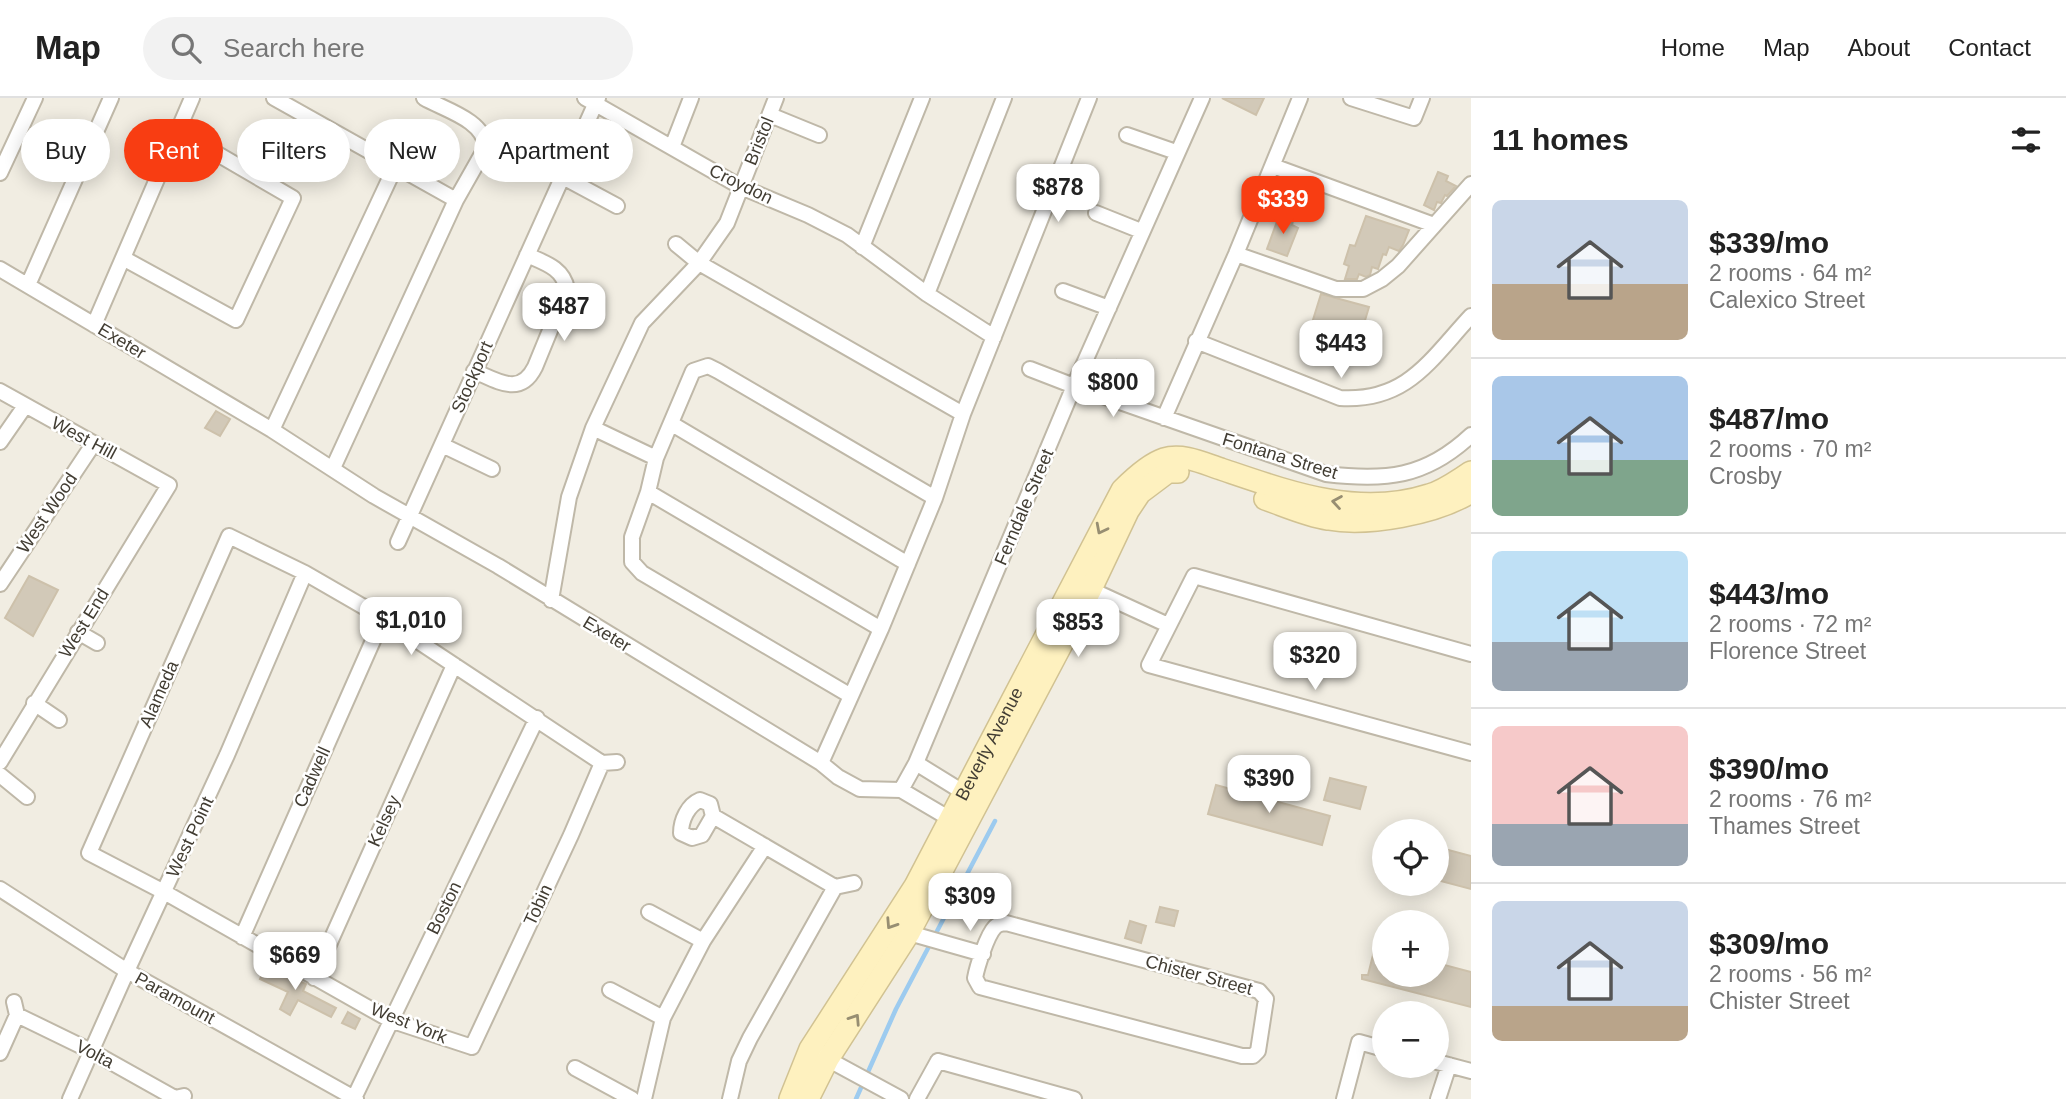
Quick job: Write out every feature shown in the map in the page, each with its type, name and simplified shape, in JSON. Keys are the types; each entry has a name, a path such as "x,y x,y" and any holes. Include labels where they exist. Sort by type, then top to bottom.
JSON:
{"street":[{"path":"0,173 35,98"},
{"path":"28,285 111,98"},
{"path":"183,119 192,98"},
{"path":"274,98 364,147"},
{"path":"333,468 456,200 483,155 485,138 476,126 424,98"},
{"path":"672,147 691,98"},
{"name":"Bristol","path":"551,600 569,497 593,428 642,323 699,262 727,223 776,98"},
{"path":"862,247 922,98"},
{"path":"927,294 1004,98"},
{"path":"821,763 881,629 935,498 963,414 1089,98"},
{"name":"Ferndale Street","path":"901,790 916,763 1074,386 1202,98"},
{"path":"1164,418 1236,254 1300,98"},
{"path":"1351,98 1414,118 1422,98"},
{"name":"Croydon","path":"593,100 741,187 832,227 994,337"},
{"name":"Stockport","path":"586,119 593,100"},
{"path":"770,115 818,135"},
{"path":"1127,135 1176,152"},
{"path":"124,257 236,320 293,198 223,157"},
{"path":"1273,166 1434,226"},
{"path":"94,325 156,182"},
{"path":"272,430 388,182"},
{"path":"425,182 456,200"},
{"name":"Stockport","path":"398,542 561,182"},
{"path":"572,182 617,206"},
{"path":"1236,254 1336,289 1363,289 1398,266 1471,184"},
{"path":"1096,213 1141,231"},
{"path":"676,244 699,262 963,414"},
{"path":"474,371 512,386 524,383 535,367 567,289 558,270 527,255"},
{"name":"Exeter","path":"0,269 272,430 409,516 498,566 821,763 838,777 860,789 901,790"},
{"path":"1063,291 1109,308"},
{"path":"1196,341 1340,398 1362,400 1385,395 1411,380 1471,316"},
{"path":"851,696 642,573 632,562 632,537 648,492 656,458 693,371 708,366 935,498"},
{"name":"Fontana Street","path":"1030,369 1326,474 1357,478 1391,477 1421,468 1451,454 1471,435"},
{"name":"West Hill","path":"0,390 169,485"},
{"path":"0,442 25,406"},
{"path":"672,424 908,564"},
{"path":"593,428 656,458"},
{"name":"West Wood","path":"0,584 94,443"},
{"path":"442,445 492,469"},
{"name":"Beverly Avenue","path":"1082,586 1122,490 1139,474 1164,459 1196,460 1297,494 1339,503 1359,504 1398,503 1432,495 1471,472"},
{"name":"Beverly Avenue","path":"790,1099 819,1054 915,886 957,823 1082,586 1140,493 1168,472 1195,474 1325,519 1348,522 1424,511 1471,492"},
{"name":"West End","path":"0,762 169,485"},
{"path":"648,492 881,629"},
{"name":"Alameda","path":"89,853 228,530 305,573"},
{"path":"305,573 383,618 537,718"},
{"name":"West Point","path":"71,1099 227,755 305,573"},
{"path":"1471,654 1194,576 1149,665 1471,754"},
{"path":"1082,586 1168,625"},
{"name":"Cadwell","path":"242,937 383,618"},
{"path":"78,632 97,643"},
{"name":"Kelsey","path":"314,978 454,665"},
{"path":"34,703 59,720"},
{"name":"Tobin","path":"475,1054 504,979 543,911 578,838 609,762 537,718"},
{"name":"Boston","path":"355,1099 390,1020 537,718"},
{"path":"916,763 971,797"},
{"path":"0,775 27,797"},
{"path":"901,790 957,823"},
{"path":"713,816 835,887 854,883"},
{"name":"Beverly Avenue","path":"808,1099 819,1054 916,935 957,823"},
{"path":"644,1099 663,1018 703,941 765,846"},
{"name":"West York","path":"89,853 164,892 390,1020 475,1054"},
{"path":"730,1099 739,1060 835,887"},
{"name":"Paramount","path":"0,888 127,971 355,1099"},
{"path":"649,912 703,941"},
{"name":"Chister Street","path":"1006,923 1259,990 1266,999 1258,1051 1253,1056 1242,1056 981,987 975,978 983,954 993,930 999,924 1006,923"},
{"path":"916,935 983,954"},
{"path":"504,979 518,987"},
{"path":"610,990 663,1018"},
{"name":"Volta","path":"0,1053 16,1008 178,1098"},
{"path":"1344,1099 1359,1042 1372,1046"},
{"path":"819,1054 901,1099"},
{"path":"917,1099 937,1058 1074,1099"},
{"path":"1449,1066 1471,1071"},
{"path":"575,1068 632,1099"},
{"path":"1438,1099 1441,1078"}],"building":[{"path":"1222,98 1264,98 1256,115"},
{"path":"1438,172 1448,176 1446,181 1456,186 1445,195 1441,203 1437,202 1434,210 1424,205"},
{"path":"1279,216 1293,221 1292,225 1298,228 1287,256 1267,249"},
{"path":"1366,216 1409,230 1399,251 1389,247 1386,255 1383,254 1378,269 1372,267 1370,275 1366,277 1359,274 1357,279 1345,279 1349,266 1344,264 1350,245 1355,246"},
{"path":"1321,294 1369,307 1360,337 1312,323"},
{"path":"1117,360 1150,372 1145,385 1135,381 1133,386 1111,378"},
{"path":"216,411 230,419 220,436 205,428"},
{"path":"29,576 58,590 33,636 5,618"},
{"path":"1330,778 1366,787 1360,809 1324,800"},
{"path":"1216,785 1330,816 1322,845 1208,814"},
{"path":"1449,850 1471,856 1471,889 1449,883"},
{"path":"1160,907 1178,911 1174,926 1156,922"},
{"path":"1130,921 1146,926 1141,943 1125,938"},
{"path":"1372,959 1372,982 1362,979 1362,975 1368,975"},
{"path":"266,966 306,984 303,991 336,1008 331,1017 298,1000 290,1015 280,1009 288,992 260,979"},
{"path":"1449,966 1471,972 1471,1007 1393,987 1449,987"},
{"path":"348,1012 360,1019 355,1029 342,1023"}],"waterway":[{"path":"856,1099 896,1009 995,821"}]}
